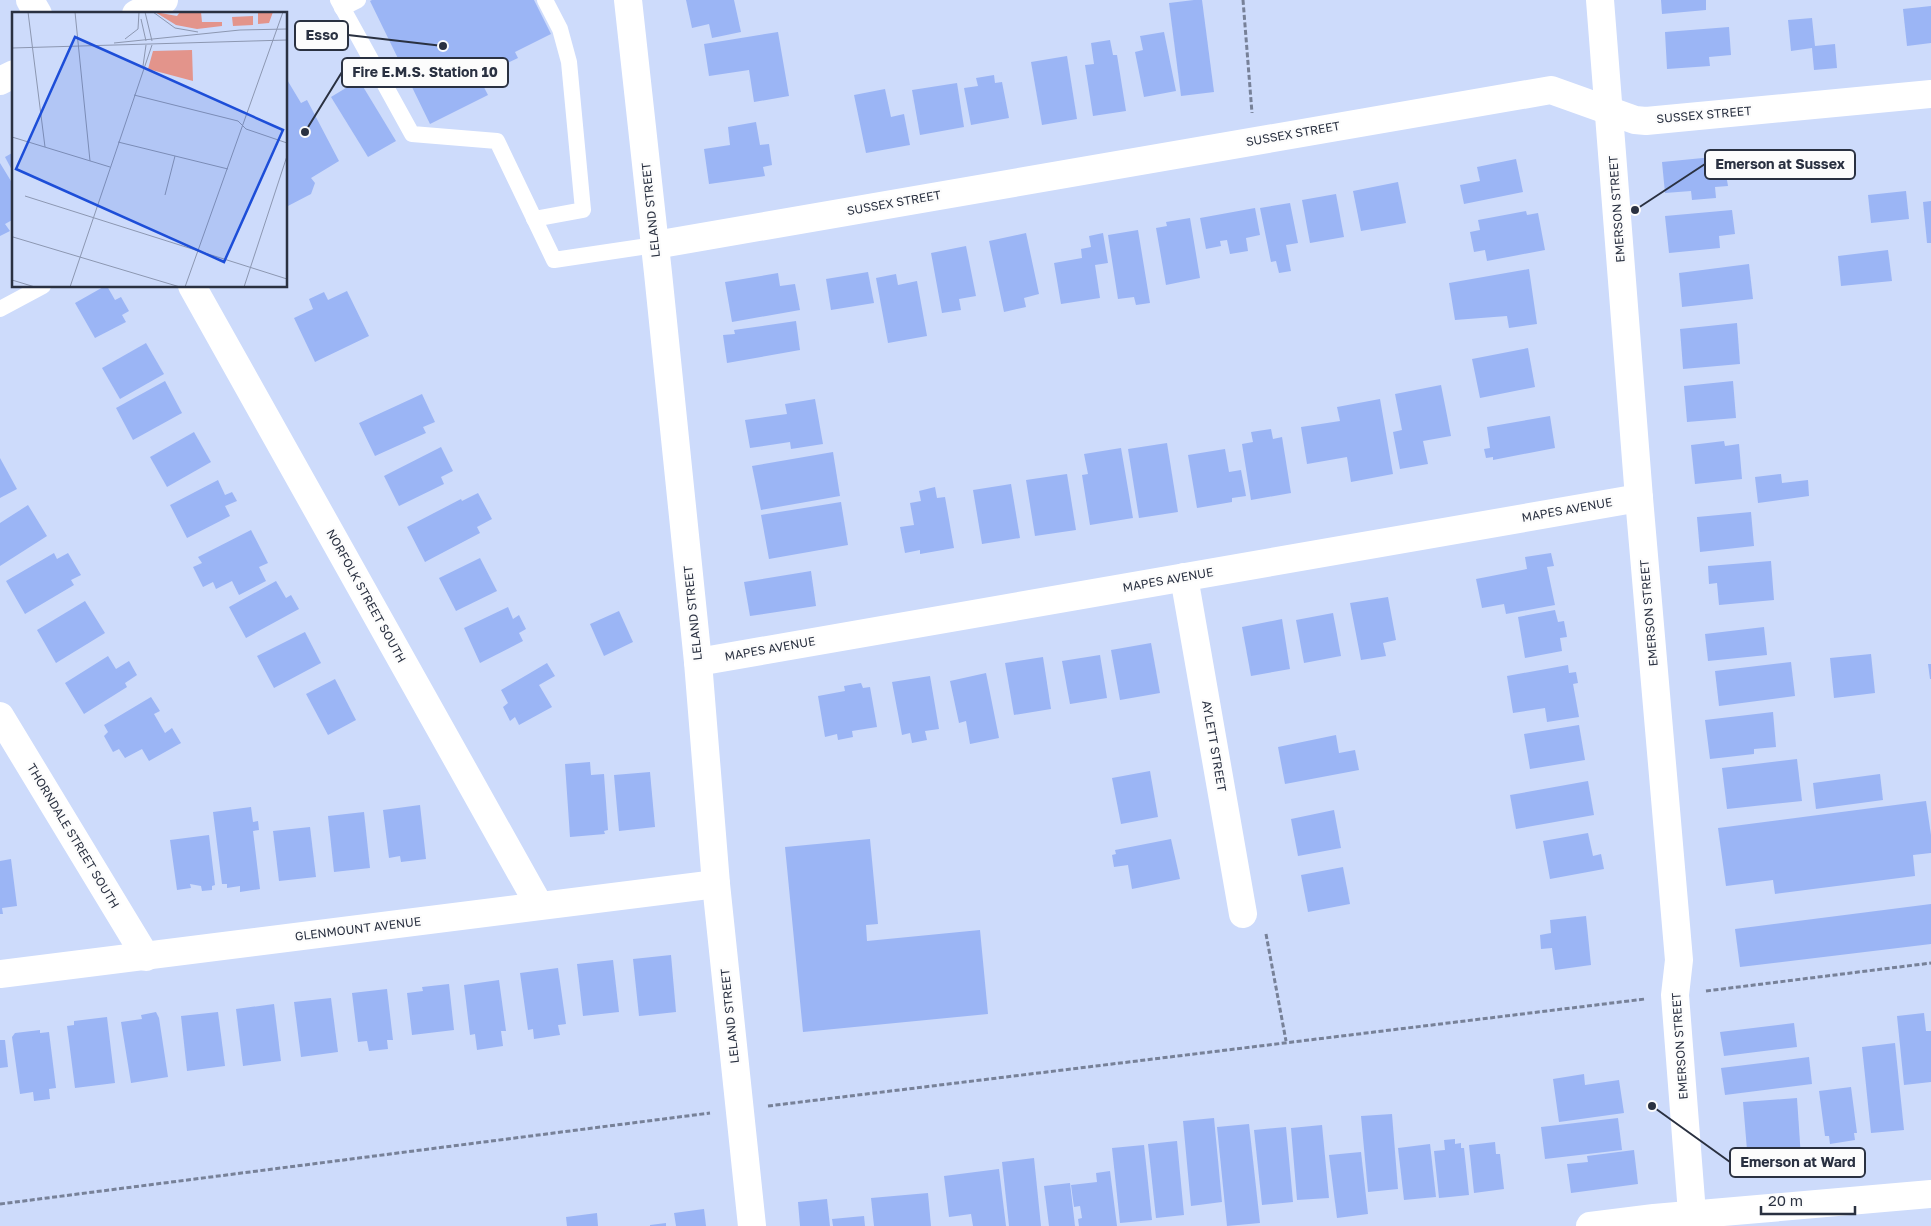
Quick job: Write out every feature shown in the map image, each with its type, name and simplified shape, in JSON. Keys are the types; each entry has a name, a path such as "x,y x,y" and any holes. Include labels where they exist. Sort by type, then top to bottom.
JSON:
{"street":[{"path":"30,0 37,12"},
{"path":"140,12 164,0"},
{"name":"LELAND STREET","path":"628,0 698,662 716,884 752,1226"},
{"name":"EMERSON STREET","path":"1600,0 1639,498 1679,960 1675,995 1693,1221"},
{"path":"0,81 12,75"},
{"name":"SUSSEX STREET","path":"655,245 1551,90 1635,120 1646,121 1931,94"},
{"name":"NORFOLK STREET SOUTH","path":"193,288 539,905"},
{"name":"MAPES AVENUE","path":"698,662 1639,498"},
{"name":"AYLETT STREET","path":"1184,577 1243,914"},
{"name":"THORNDALE STREET SOUTH","path":"0,716 146,957"},
{"name":"GLENMOUNT AVENUE","path":"0,974 716,884"},
{"path":"1590,1226 1654,1218 1693,1221 1931,1194"}],"lane":[{"path":"358,0 340,4 412,134 497,142 554,260 655,245"},
{"path":"534,219 583,210 569,62 560,29 545,0"},
{"path":"0,309 39,288"}],"path":[{"path":"1243,0 1254,141"},
{"path":"1266,930 1286,1041"},
{"path":"1705,991 1931,963"},
{"path":"763,1107 1286,1041 1644,999"},
{"path":"0,1204 716,1113"}],"building":[{"path":"534,0 551,34 515,52 518,58 493,70 489,63 475,70 488,95 430,124 370,1"},
{"path":"686,0 734,0 741,32 712,38 709,24 692,28"},
{"path":"1202,0 1214,92 1181,96 1169,3"},
{"path":"1661,0 1706,0 1706,10 1662,14"},
{"path":"1931,6 1931,43 1907,46 1903,9"},
{"path":"1812,18 1815,46 1835,44 1837,68 1814,70 1812,48 1791,51 1788,20"},
{"path":"1729,27 1731,55 1709,57 1710,66 1667,69 1665,32"},
{"path":"778,32 789,96 754,102 749,70 709,76 704,44"},
{"path":"1164,32 1176,91 1144,97 1135,52 1143,50 1140,36"},
{"path":"1110,40 1113,55 1117,55 1126,111 1093,116 1085,65 1094,64 1091,43"},
{"path":"1067,56 1077,119 1042,125 1031,62"},
{"path":"994,75 995,83 1002,82 1009,118 971,125 964,88 978,86 976,78"},
{"path":"359,80 396,141 368,157 331,97"},
{"path":"288,81 301,103 307,100 339,161 311,178 315,183 311,194 288,206"},
{"path":"957,83 964,127 920,135 912,90"},
{"path":"885,89 891,117 904,114 910,145 866,153 854,95"},
{"path":"756,122 760,145 769,144 772,165 763,167 765,176 709,184 704,149 730,145 728,127"},
{"path":"12,153 12,170 5,157"},
{"path":"1713,157 1715,175 1726,174 1728,186 1715,187 1716,198 1692,200 1691,191 1665,193 1662,162"},
{"path":"1516,159 1523,192 1464,204 1460,185 1480,181 1477,167"},
{"path":"0,163 12,183 12,220 5,224 10,231 0,236"},
{"path":"1398,182 1406,223 1361,231 1353,191"},
{"path":"1906,191 1909,219 1871,223 1868,195"},
{"path":"1336,194 1344,237 1310,243 1302,200"},
{"path":"1931,201 1931,243 1927,243 1923,202"},
{"path":"1290,203 1298,243 1286,245 1291,271 1279,273 1276,261 1271,262 1260,208"},
{"path":"1255,208 1260,235 1246,238 1248,251 1230,254 1227,240 1220,241 1221,246 1206,249 1200,218"},
{"path":"1732,210 1735,234 1719,236 1720,248 1669,253 1665,216"},
{"path":"1526,211 1527,215 1538,213 1545,250 1487,261 1485,250 1474,252 1470,232 1480,230 1478,220"},
{"path":"1190,218 1200,278 1166,285 1156,228 1167,226 1166,222"},
{"path":"1138,230 1150,303 1136,305 1134,297 1118,299 1108,235"},
{"path":"1026,233 1039,294 1024,298 1026,307 1004,312 989,241"},
{"path":"1103,233 1108,263 1095,265 1100,298 1061,304 1054,263 1082,258 1081,249 1091,247 1089,236"},
{"path":"966,246 976,296 959,299 961,310 942,313 931,253"},
{"path":"1888,250 1892,281 1841,286 1838,256"},
{"path":"1749,264 1753,299 1682,307 1679,273"},
{"path":"1529,269 1537,324 1509,328 1507,316 1455,320 1449,283"},
{"path":"868,272 874,303 831,310 826,279"},
{"path":"778,273 780,286 795,284 800,310 732,322 725,282"},
{"path":"896,274 898,285 917,281 927,336 888,343 876,278"},
{"path":"101,288 108,288 115,300 121,297 129,311 122,315 126,322 95,338 75,303"},
{"path":"347,291 369,336 315,362 294,318 313,309 309,299 324,292 328,300"},
{"path":"796,321 800,350 727,363 723,335 735,334 734,330"},
{"path":"1737,323 1740,364 1683,369 1680,329"},
{"path":"146,343 164,374 120,399 102,368"},
{"path":"1528,348 1535,387 1480,398 1472,359"},
{"path":"165,381 182,413 133,440 116,408"},
{"path":"1733,381 1736,418 1687,422 1684,386"},
{"path":"1441,385 1451,436 1423,441 1428,464 1400,469 1393,432 1402,430 1395,394"},
{"path":"422,394 435,422 423,427 426,433 375,456 359,423"},
{"path":"815,399 823,444 791,449 790,442 750,448 745,420 787,414 785,404"},
{"path":"1380,399 1393,474 1351,482 1347,457 1307,464 1301,427 1340,421 1337,407"},
{"path":"1550,416 1555,448 1493,460 1493,457 1486,458 1484,449 1490,448 1487,427"},
{"path":"1271,429 1273,439 1282,437 1291,493 1251,500 1242,444 1253,442 1251,432"},
{"path":"194,432 211,462 167,487 150,457"},
{"path":"1724,441 1725,446 1739,444 1742,479 1695,484 1691,445"},
{"path":"1167,443 1178,512 1139,518 1128,449"},
{"path":"441,447 453,471 441,477 444,484 399,506 384,476"},
{"path":"1121,448 1133,518 1090,525 1082,475 1088,474 1084,454"},
{"path":"1225,449 1229,472 1241,470 1246,496 1232,498 1232,502 1197,508 1188,455"},
{"path":"833,452 840,496 761,510 752,466"},
{"path":"0,458 17,489 0,498"},
{"path":"1067,474 1076,530 1035,536 1026,480"},
{"path":"1781,474 1782,483 1808,480 1809,496 1758,503 1755,477"},
{"path":"218,480 225,495 232,492 237,501 225,506 230,516 187,538 170,505"},
{"path":"1011,484 1020,538 982,544 973,490"},
{"path":"935,487 937,498 945,497 954,548 920,554 920,550 905,553 900,527 914,525 910,503 921,501 919,491"},
{"path":"478,493 492,519 477,527 480,533 425,562 407,527 461,499 462,501"},
{"path":"841,502 848,545 769,559 761,515"},
{"path":"28,505 47,536 0,566 0,523"},
{"path":"1751,512 1754,546 1700,552 1697,517"},
{"path":"251,530 268,563 259,567 266,581 239,595 232,581 216,589 213,582 203,587 193,567 202,563 198,557"},
{"path":"54,553 57,559 68,553 81,575 71,580 74,585 25,614 6,581"},
{"path":"1551,553 1554,566 1547,567 1555,605 1506,614 1504,604 1482,608 1476,579 1527,569 1525,557"},
{"path":"480,558 497,591 456,611 439,578"},
{"path":"1771,561 1774,600 1719,605 1717,583 1709,584 1708,566"},
{"path":"811,571 816,606 750,616 744,582"},
{"path":"276,581 286,598 291,595 299,609 246,638 229,607"},
{"path":"1388,597 1396,640 1383,643 1386,656 1361,660 1350,603"},
{"path":"85,601 105,633 56,663 37,630"},
{"path":"508,607 513,619 519,615 526,629 519,633 523,641 480,663 464,628"},
{"path":"1555,610 1558,622 1564,621 1567,637 1560,638 1562,651 1525,658 1518,617"},
{"path":"619,611 633,642 604,656 590,624"},
{"path":"1333,613 1341,656 1304,663 1296,620"},
{"path":"1282,619 1290,669 1251,676 1242,627"},
{"path":"1764,627 1767,655 1708,661 1705,634"},
{"path":"305,632 321,663 274,688 257,656"},
{"path":"1151,643 1160,693 1120,700 1111,650"},
{"path":"1871,654 1875,693 1834,698 1830,658"},
{"path":"1100,655 1107,698 1070,704 1062,661"},
{"path":"108,656 116,669 129,661 137,675 125,683 127,687 84,714 65,683"},
{"path":"1043,657 1051,709 1014,715 1005,663"},
{"path":"1791,662 1795,696 1719,706 1715,671"},
{"path":"547,663 555,676 539,685 552,707 519,725 515,717 510,721 503,707 508,703 501,690"},
{"path":"1928,664 1931,664 1931,679 1930,679"},
{"path":"1568,665 1569,673 1576,672 1578,683 1573,684 1579,717 1547,722 1545,708 1513,713 1507,676"},
{"path":"986,673 999,738 970,744 966,721 959,723 950,681"},
{"path":"930,676 939,729 925,731 927,740 912,743 910,733 902,735 892,682"},
{"path":"335,679 356,720 328,735 306,694"},
{"path":"861,683 863,688 870,687 877,727 852,731 853,737 838,740 837,734 825,737 818,696 845,691 844,686"},
{"path":"151,697 160,711 154,714 165,733 172,728 181,743 149,761 142,749 125,758 119,749 113,752 104,736 108,732 104,725"},
{"path":"1773,712 1776,747 1754,749 1754,754 1710,759 1705,720"},
{"path":"1579,725 1585,760 1530,769 1524,734"},
{"path":"1336,735 1339,753 1355,750 1359,770 1285,784 1278,747"},
{"path":"1797,759 1802,801 1727,809 1722,768"},
{"path":"590,762 591,775 604,774 608,830 604,831 605,834 570,837 565,764"},
{"path":"1150,771 1158,817 1121,824 1112,778"},
{"path":"650,772 655,827 619,831 614,775"},
{"path":"1880,774 1883,800 1816,809 1813,783"},
{"path":"1588,781 1594,815 1516,829 1510,795"},
{"path":"1926,801 1931,835 1931,853 1913,855 1915,876 1775,894 1773,880 1726,886 1718,828"},
{"path":"420,805 426,859 401,862 400,856 389,858 383,810"},
{"path":"251,807 253,822 258,821 259,830 253,831 260,889 240,892 240,886 227,888 227,884 222,884 213,812"},
{"path":"1334,810 1341,848 1298,856 1291,819"},
{"path":"364,812 370,868 334,872 328,816"},
{"path":"310,827 316,877 279,881 273,831"},
{"path":"1588,833 1593,856 1601,854 1604,869 1550,879 1543,841"},
{"path":"209,835 215,885 212,886 212,890 202,891 201,886 190,884 191,888 177,890 170,840"},
{"path":"870,839 878,924 866,925 867,941 980,930 988,1014 803,1032 785,847"},
{"path":"1171,839 1180,879 1132,889 1128,865 1114,867 1112,855 1116,854 1115,850"},
{"path":"11,859 17,906 2,908 3,914 0,914 0,861"},
{"path":"1343,867 1350,904 1308,912 1301,875"},
{"path":"1931,904 1931,944 1740,967 1735,929"},
{"path":"1586,916 1591,965 1555,970 1552,948 1541,949 1540,935 1551,933 1550,920"},
{"path":"671,955 676,1012 639,1016 633,959"},
{"path":"613,960 619,1012 583,1016 577,964"},
{"path":"558,968 566,1024 558,1025 560,1035 534,1039 533,1029 528,1030 520,973"},
{"path":"499,980 506,1031 501,1031 503,1046 477,1050 475,1034 470,1035 464,985"},
{"path":"449,984 454,1030 412,1035 407,993 423,991 422,987"},
{"path":"387,989 393,1040 387,1040 388,1049 369,1051 367,1041 358,1042 352,993"},
{"path":"331,998 338,1052 301,1057 294,1002"},
{"path":"274,1004 281,1061 243,1066 236,1009"},
{"path":"156,1012 159,1018 168,1077 131,1083 121,1022 142,1019 141,1015"},
{"path":"218,1012 225,1066 187,1071 181,1016"},
{"path":"1924,1013 1926,1031 1931,1031 1931,1082 1904,1085 1897,1016"},
{"path":"107,1017 115,1083 75,1088 67,1026 74,1025 74,1021"},
{"path":"1794,1023 1797,1047 1724,1056 1720,1032"},
{"path":"40,1030 40,1033 49,1032 56,1088 49,1089 50,1099 34,1101 33,1092 20,1094 12,1037 15,1033"},
{"path":"0,1040 5,1040 8,1067 0,1068"},
{"path":"1895,1043 1904,1130 1871,1133 1862,1047"},
{"path":"1809,1057 1812,1084 1725,1095 1721,1068"},
{"path":"1584,1074 1585,1085 1619,1080 1624,1113 1559,1122 1553,1079"},
{"path":"1851,1087 1857,1133 1854,1133 1855,1140 1830,1144 1829,1136 1825,1136 1819,1091"},
{"path":"1797,1098 1801,1158 1748,1162 1743,1102"},
{"path":"1392,1114 1398,1189 1368,1192 1361,1116"},
{"path":"1214,1118 1222,1202 1191,1206 1183,1121"},
{"path":"1618,1118 1622,1150 1545,1159 1541,1127"},
{"path":"1249,1124 1260,1223 1227,1226 1217,1127"},
{"path":"1322,1125 1329,1198 1297,1200 1291,1128"},
{"path":"1286,1127 1293,1202 1262,1205 1254,1130"},
{"path":"1455,1139 1455,1144 1461,1143 1461,1148 1464,1148 1469,1195 1439,1198 1434,1151 1445,1150 1444,1140"},
{"path":"1177,1141 1184,1215 1156,1218 1148,1144"},
{"path":"1495,1142 1496,1154 1500,1154 1504,1189 1474,1193 1469,1145"},
{"path":"1430,1144 1436,1197 1404,1200 1398,1148"},
{"path":"1144,1145 1152,1220 1120,1223 1112,1148"},
{"path":"1634,1150 1638,1184 1571,1193 1567,1164 1588,1162 1587,1156"},
{"path":"1361,1152 1368,1214 1337,1218 1329,1155"},
{"path":"1034,1158 1041,1226 1009,1226 1002,1162"},
{"path":"999,1169 1006,1226 973,1226 971,1214 949,1217 944,1176"},
{"path":"1110,1171 1117,1226 1079,1226 1078,1219 1082,1218 1080,1206 1074,1207 1071,1185 1097,1182 1096,1173"},
{"path":"1070,1183 1075,1226 1049,1226 1044,1186"},
{"path":"928,1193 931,1226 874,1226 871,1198"},
{"path":"827,1199 830,1226 800,1226 798,1202"},
{"path":"704,1209 706,1226 676,1226 674,1213"},
{"path":"597,1213 598,1226 567,1226 566,1217"},
{"path":"864,1216 865,1226 833,1226 832,1219"},
{"path":"666,1223 666,1226 650,1226 650,1225"}],"place":[{"name":"Esso","path":"443,46"},
{"name":"Fire E.M.S. Station 10","path":"305,132"},
{"name":"Emerson at Sussex","path":"1635,210"},
{"name":"Emerson at Ward","path":"1652,1106"}]}
